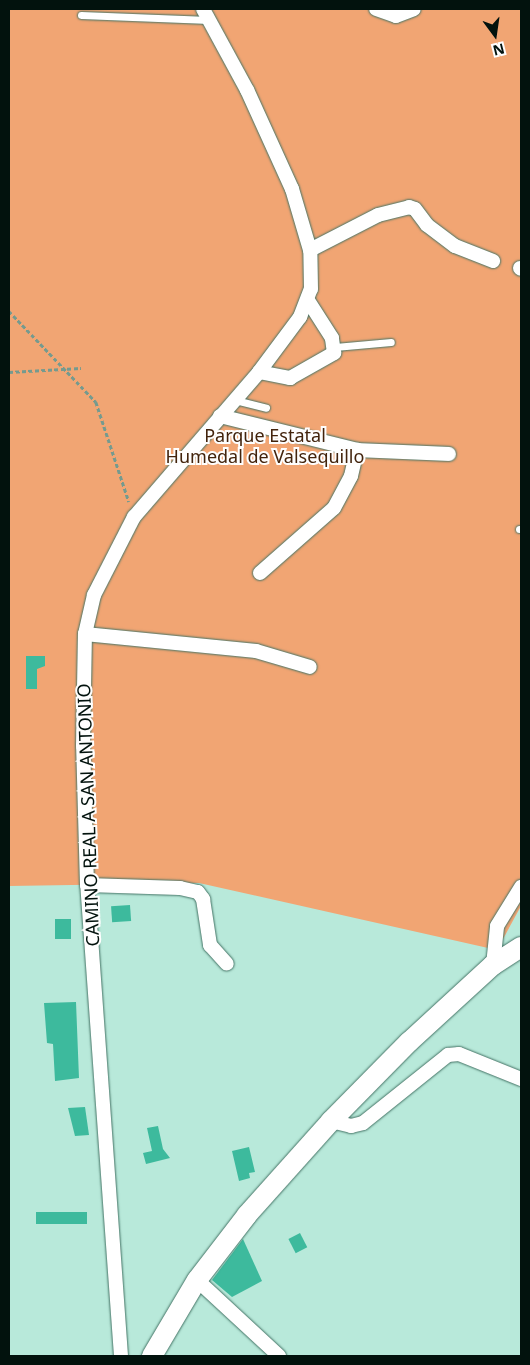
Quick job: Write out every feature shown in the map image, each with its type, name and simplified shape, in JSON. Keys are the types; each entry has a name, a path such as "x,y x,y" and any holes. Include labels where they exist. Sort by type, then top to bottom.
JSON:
{"street":[{"path":"376,9 396,16 414,9"},
{"name":"CAMINO REAL A SAN ANTONIO","path":"121,1356 87,885 82,746 85,634 94,595 134,517 259,372 309,302 312,274 310,250 292,189 281,161 206,14"},
{"path":"310,250 378,215 409,207 415,209 427,225 455,246 493,261"},
{"path":"259,372 290,378 329,358 335,347 309,302"},
{"path":"220,416 356,450 449,454"},
{"path":"260,573 334,508 351,476 356,450"},
{"path":"85,634 256,651 310,667"},
{"path":"87,885 180,888 198,892 204,899 210,945 227,964"},
{"path":"493,965 496,926 521,887"},
{"path":"152,1356 197,1280 247,1215 331,1121 409,1042 493,965 521,947"},
{"path":"331,1121 351,1126 363,1123 448,1055 459,1054 521,1079"},
{"path":"197,1280 279,1356"}],"lane":[{"path":"82,15 206,14"},
{"path":"335,347 391,342"},
{"path":"235,400 266,408"}],"path":[{"path":"9,311 96,402 134,517"},
{"path":"9,372 80,368"}],"green space":[{"name":"Parque Estatal Humedal de Valsequillo","path":"9,9 521,9 521,906 497,950 199,883 9,886"}],"building":[{"path":"26,656 45,656 45,666 37,669 37,689 26,689"},
{"path":"130,905 131,921 112,922 111,906"},
{"path":"55,919 71,919 71,939 55,939"},
{"path":"76,1002 79,1078 55,1081 53,1044 47,1043 44,1003"},
{"path":"85,1107 89,1135 75,1136 68,1108"},
{"path":"158,1126 163,1149 170,1158 146,1164 143,1153 152,1151 147,1128"},
{"path":"249,1147 255,1172 249,1173 250,1178 239,1181 232,1151"},
{"path":"36,1212 87,1212 87,1224 36,1224"},
{"path":"300,1233 307,1247 296,1253 288,1239"},
{"path":"243,1239 262,1281 232,1297 212,1280"}]}
